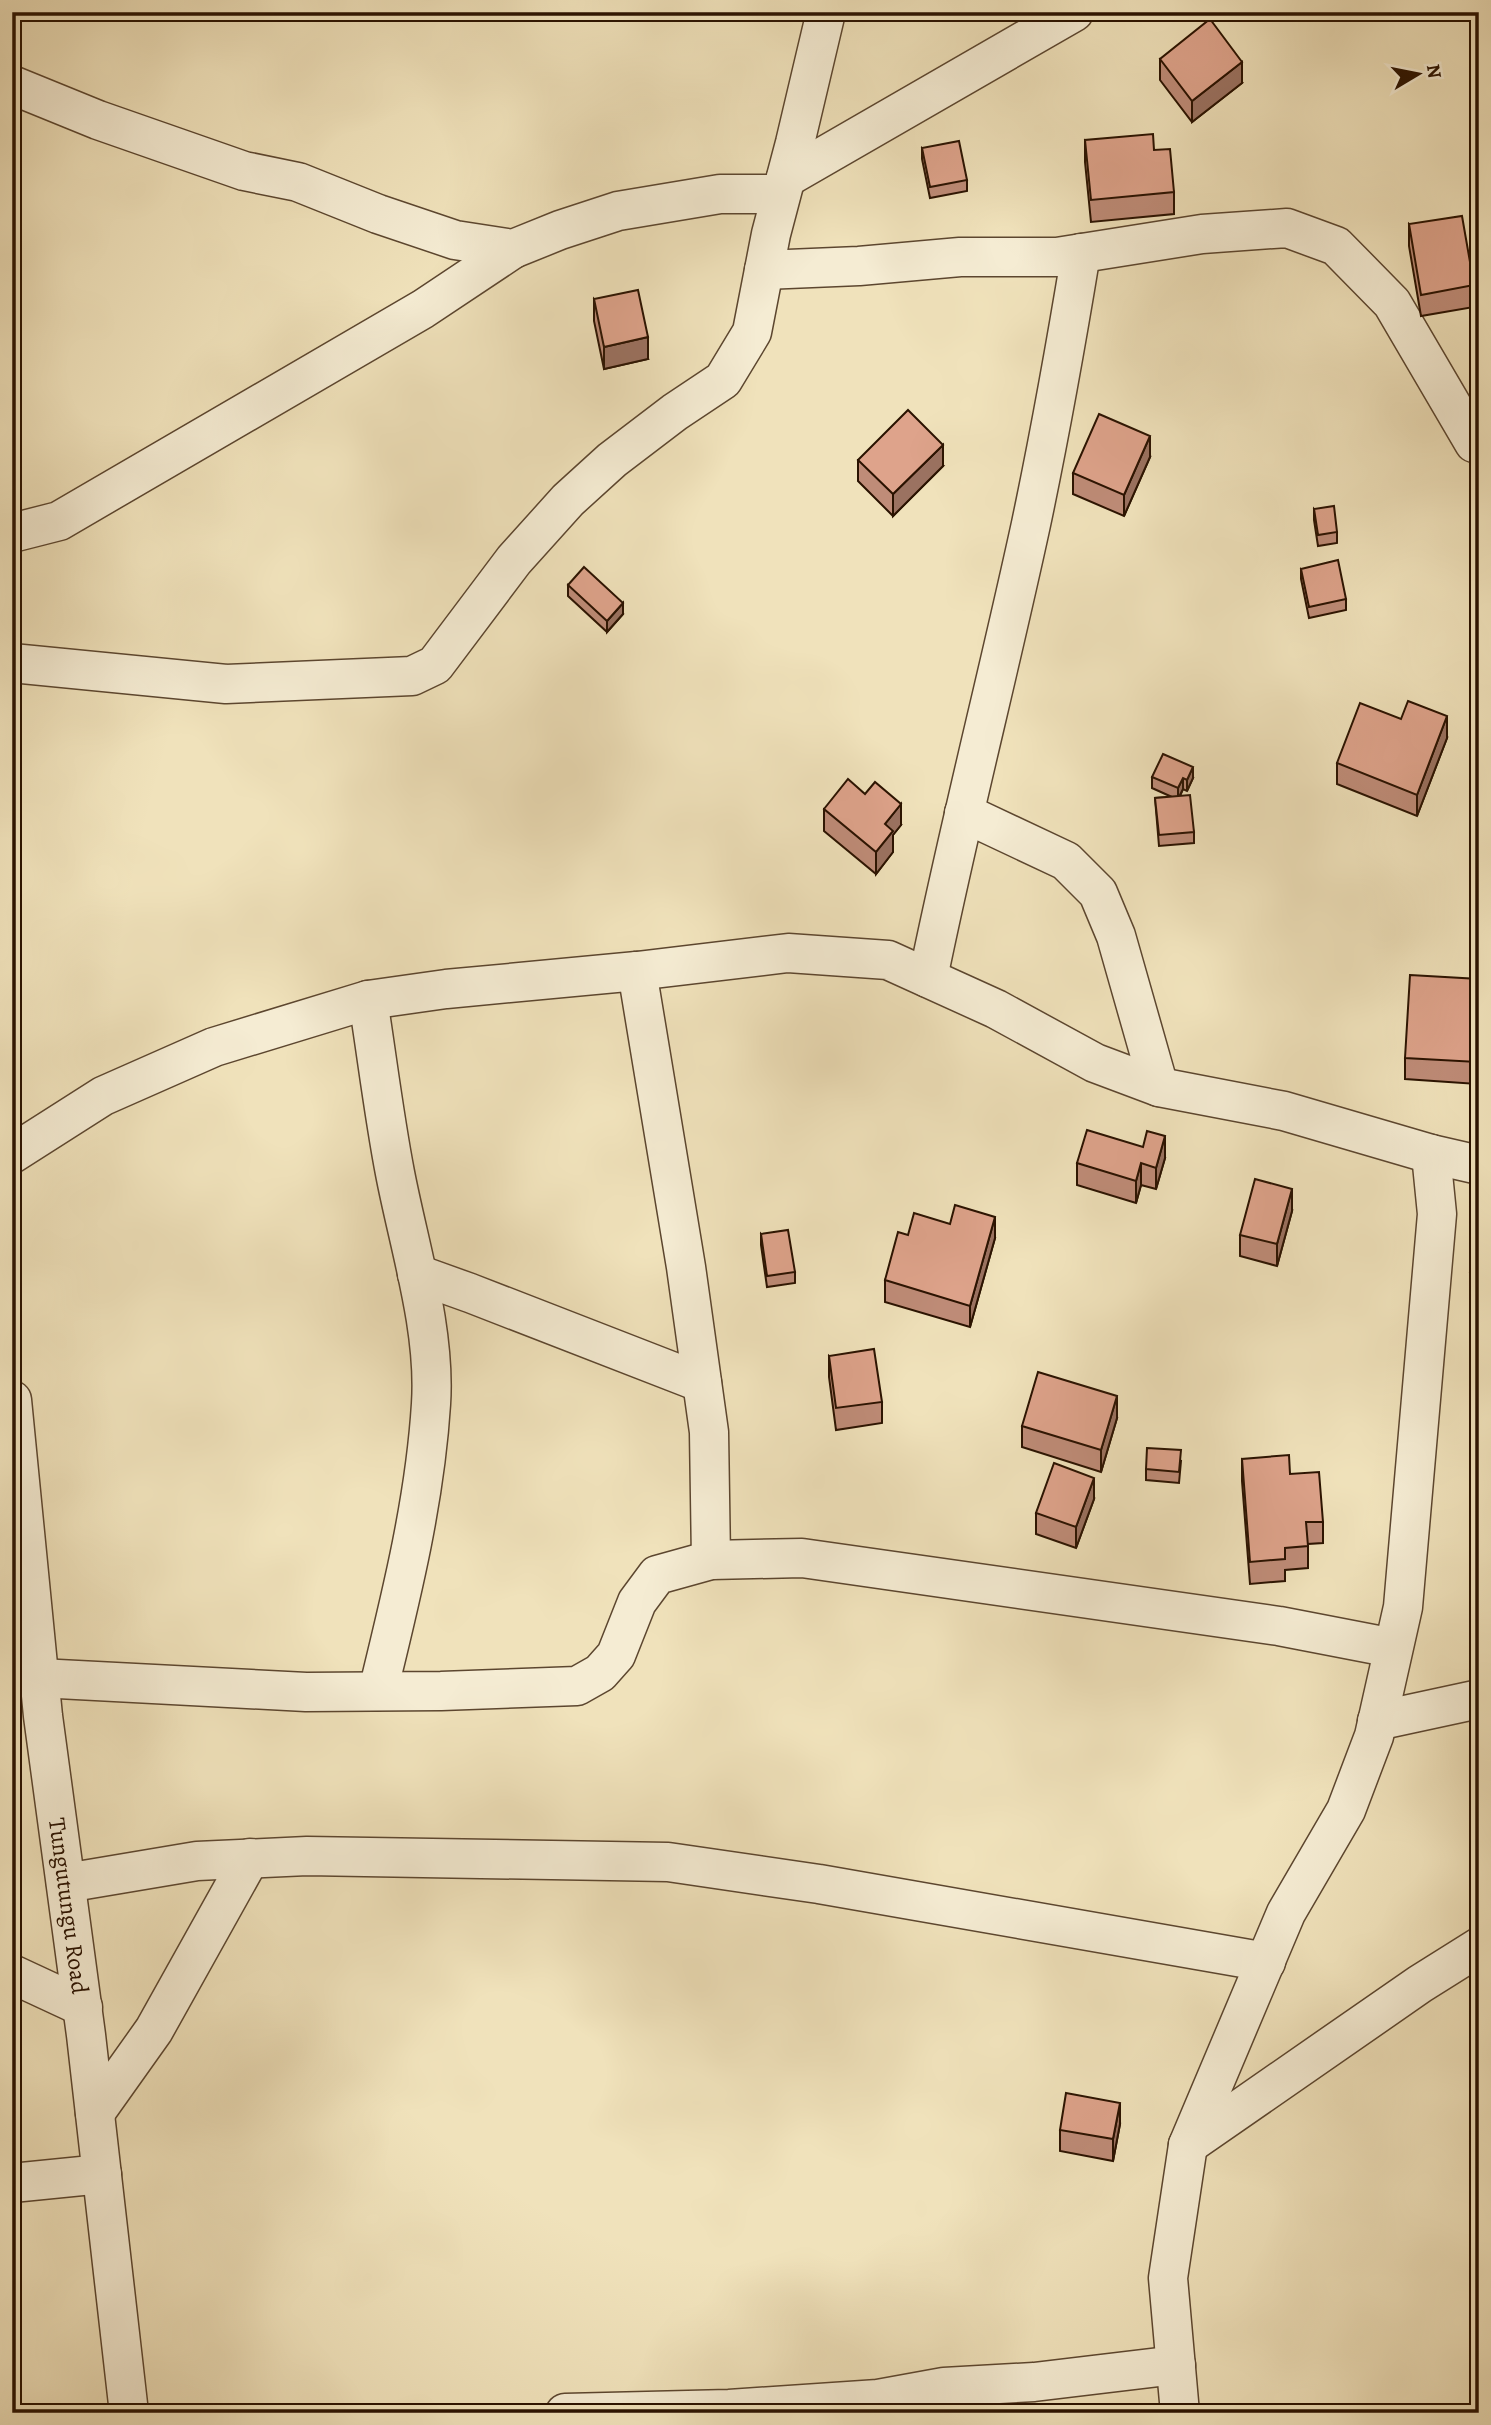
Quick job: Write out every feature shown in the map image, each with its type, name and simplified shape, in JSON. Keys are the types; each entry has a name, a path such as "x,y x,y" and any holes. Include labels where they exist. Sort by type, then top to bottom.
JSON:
{"street":[{"path":"12,663 226,684 412,676 435,665 514,559 568,500 612,460 723,380 752,332 764,270 826,12"},
{"path":"12,533 58,521 411,316 513,249 618,211 784,186 1074,12"},
{"path":"12,85 98,120 244,171 299,182 378,214 455,240 513,249"},
{"path":"764,270 859,266 960,257 1058,257 1202,234 1287,228 1336,246 1392,303 1474,443"},
{"path":"928,978 1031,523 1081,253"},
{"path":"964,813 1066,861 1098,893 1116,936 1159,1087"},
{"path":"12,1154 103,1096 214,1047 368,1000 446,989 788,953 888,960 996,1009 1096,1063 1159,1087 1284,1111 1431,1154 1479,1165"},
{"path":"637,971 686,1266 709,1432 711,1560"},
{"path":"368,1000 395,1172 428,1328 431,1402 418,1505 400,1600 378,1691"},
{"path":"1180,2413 1168,2278 1188,2145 1286,1913 1346,1810 1374,1736 1403,1607 1437,1214 1431,1154"},
{"path":"417,1274 702,1383"},
{"name":"Tungutungu Road","path":"12,1400 21,1576 40,1678 83,2007 129,2413"},
{"path":"40,1678 306,1692 577,1686 600,1674 615,1655 637,1602 657,1575 711,1560 802,1558 1279,1626 1394,1648"},
{"path":"1377,1721 1479,1699"},
{"path":"66,1883 197,1861 307,1856 668,1863 819,1884 1266,1962"},
{"path":"95,2113 154,2030 250,1858"},
{"path":"1188,2145 1420,1983 1479,1947"},
{"path":"12,1975 83,2007"},
{"path":"12,2183 102,2174"},
{"path":"565,2413 729,2409 878,2399 944,2387 1034,2382 1176,2365"}],"building":[{"path":"1210,19 1242,62 1192,101 1160,59"},
{"path":"1153,134 1154,150 1170,149 1174,192 1091,200 1085,140"},
{"path":"959,141 967,180 930,187 922,148"},
{"path":"1462,216 1474,285 1421,295 1409,224"},
{"path":"638,290 648,337 604,347 594,299"},
{"path":"908,410 943,445 893,494 858,460"},
{"path":"1099,414 1150,436 1124,495 1073,473"},
{"path":"1334,506 1337,532 1318,535 1314,509"},
{"path":"1338,560 1346,599 1309,607 1301,569"},
{"path":"584,567 623,603 607,621 568,585"},
{"path":"1471,685 1479,685 1479,742 1472,742"},
{"path":"1408,701 1447,716 1417,795 1337,763 1360,703 1401,719"},
{"path":"1163,754 1193,767 1187,780 1183,778 1178,788 1152,777"},
{"path":"848,779 865,794 875,782 901,804 885,824 893,831 876,852 824,809"},
{"path":"1190,795 1194,832 1159,835 1155,798"},
{"path":"1410,975 1479,979 1477,1062 1405,1058"},
{"path":"1087,1130 1143,1147 1147,1131 1165,1136 1156,1168 1141,1163 1136,1181 1077,1163"},
{"path":"1255,1179 1292,1189 1277,1244 1240,1235"},
{"path":"955,1205 995,1217 970,1306 885,1280 898,1232 908,1235 914,1213 950,1224"},
{"path":"1479,1228 1479,1274 1470,1272"},
{"path":"788,1230 795,1272 767,1276 761,1234"},
{"path":"874,1349 882,1402 836,1408 829,1356"},
{"path":"1038,1372 1117,1396 1101,1450 1022,1426"},
{"path":"1147,1448 1181,1450 1179,1472 1146,1469"},
{"path":"1289,1455 1290,1474 1319,1472 1323,1522 1306,1522 1308,1546 1285,1548 1285,1559 1250,1562 1242,1459"},
{"path":"1054,1463 1094,1478 1076,1527 1036,1513"},
{"path":"1066,2093 1120,2103 1113,2139 1060,2130"}]}
